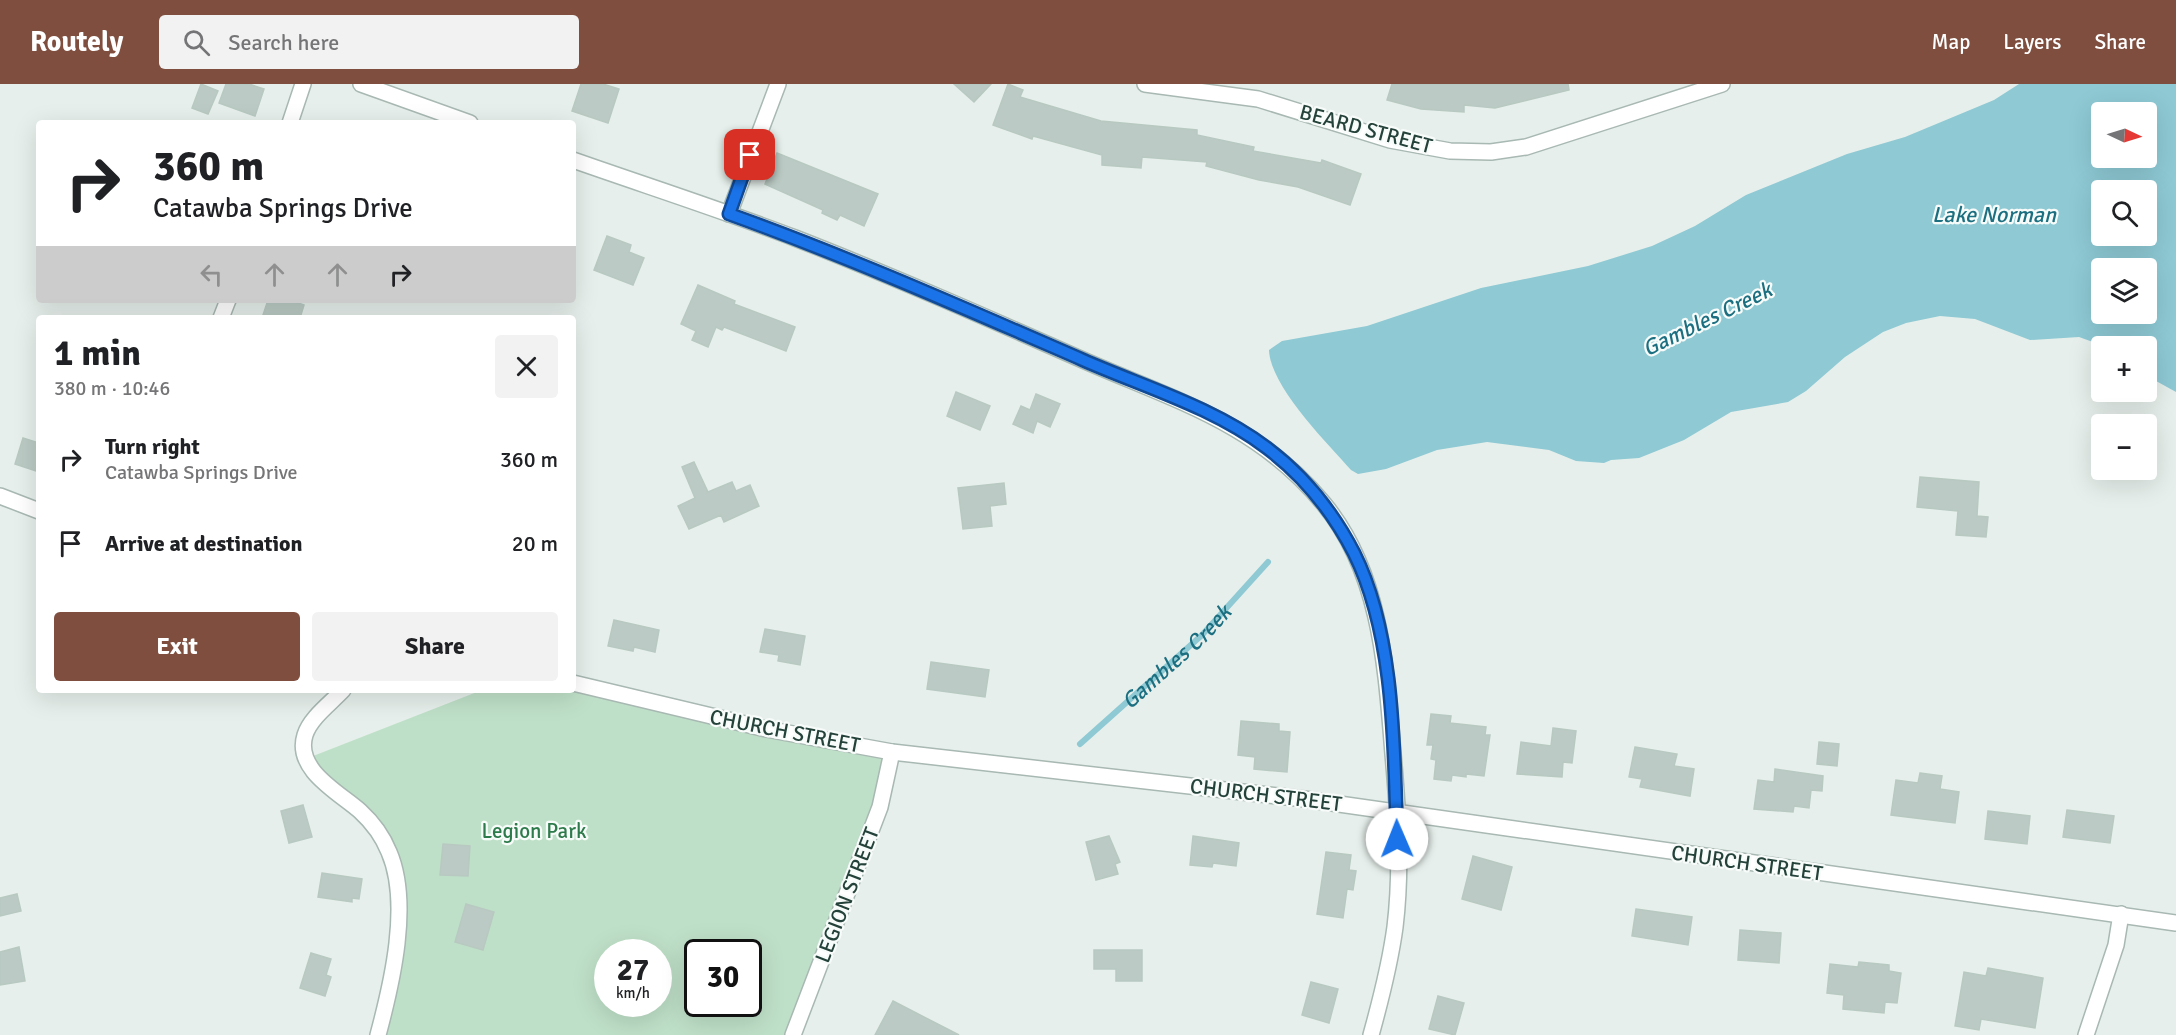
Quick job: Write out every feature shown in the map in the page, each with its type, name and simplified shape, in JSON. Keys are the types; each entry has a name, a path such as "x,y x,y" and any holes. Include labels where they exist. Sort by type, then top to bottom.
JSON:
{"street":[{"path":"291,120 303,84"},
{"path":"361,84 462,120"},
{"path":"729,214 778,84"},
{"name":"BEARD STREET","path":"1145,84 1234,89 1258,99 1390,140 1450,151 1491,152 1526,147 1722,84"},
{"path":"576,160 729,214 931,293 1086,362 1142,383 1241,430 1288,465 1326,507 1341,528 1369,589 1382,643 1388,685 1397,813 1395,924 1388,969 1371,1035"},
{"path":"0,496 36,510"},
{"name":"CHURCH STREET","path":"576,684 766,729 892,752 1292,797 2176,923"},
{"path":"340,693 310,726 303,745 314,772 362,812 378,832 389,850 396,870 400,889 400,909 387,1002 378,1035"},
{"name":"LEGION STREET","path":"793,1035 880,807 892,752"},
{"path":"2086,1035 2116,945 2121,914"}],"green space":[{"name":"Legion Park","path":"576,691 891,752 793,1035 380,1035 401,909 390,848 308,758 474,693 576,693"}],"water":[{"name":"Lake Norman","path":"2019,84 2176,84 2176,392 2157,382 2157,336 2091,336 2091,341 2079,337 2030,340 1975,319 1940,316 1906,323 1883,332 1845,357 1806,391 1788,402 1731,412 1684,440 1639,458 1611,460 1604,463 1576,461 1549,450 1487,442 1437,450 1386,469 1358,474 1351,470 1301,413 1289,397 1272,364 1269,350 1282,341 1367,326 1481,288 1588,266 1652,246 1695,226 1746,195 1847,154 1905,137 1994,100"}],"building":[{"path":"201,84 218,91 208,114 192,108"},
{"path":"226,84 249,84 264,89 255,116 219,103"},
{"path":"581,84 603,84 619,89 608,123 572,111"},
{"path":"954,84 991,84 974,102"},
{"path":"1008,84 1023,90 1020,97 1101,121 1197,130 1197,135 1254,147 1253,151 1321,163 1322,160 1361,174 1350,205 1298,187 1259,180 1206,166 1207,162 1142,157 1141,168 1102,165 1102,155 1033,136 1032,139 993,125"},
{"path":"1392,84 1568,84 1569,90 1495,108 1464,105 1464,112 1421,109 1387,100"},
{"path":"777,153 878,194 864,226 840,215 837,220 822,213 823,210 765,184"},
{"path":"607,236 631,245 629,252 644,258 633,285 594,270"},
{"path":"698,285 735,301 734,304 795,327 786,351 724,327 722,330 716,327 708,347 692,340 696,331 681,324"},
{"path":"267,303 304,305 301,315 263,315"},
{"path":"956,392 990,406 980,430 947,416"},
{"path":"1036,394 1060,404 1050,427 1037,421 1033,433 1013,424 1021,406 1030,410"},
{"path":"23,438 36,442 36,471 15,464"},
{"path":"694,462 708,492 732,482 736,491 750,485 759,506 724,522 721,515 689,529 678,506 695,498 682,467"},
{"path":"1920,477 1979,482 1977,516 1988,517 1986,537 1956,535 1958,511 1917,507"},
{"path":"1004,483 1006,504 990,506 992,526 963,529 958,488"},
{"path":"614,620 659,630 655,652 634,647 633,651 608,646"},
{"path":"765,629 805,636 800,665 778,661 779,655 760,652"},
{"path":"931,662 989,670 985,697 927,689"},
{"path":"1431,714 1451,716 1450,723 1486,727 1485,735 1490,735 1484,776 1466,774 1466,777 1452,775 1451,781 1434,779 1436,760 1431,759 1433,745 1427,745"},
{"path":"1241,721 1279,724 1279,731 1290,732 1287,772 1254,769 1255,757 1238,755"},
{"path":"1553,728 1576,731 1572,763 1563,762 1562,777 1517,774 1521,742 1551,746"},
{"path":"1819,742 1839,744 1837,766 1817,764"},
{"path":"1635,747 1677,754 1674,766 1694,769 1690,796 1640,787 1642,779 1629,777"},
{"path":"1775,769 1823,776 1822,791 1811,790 1809,808 1794,806 1793,812 1754,809 1758,780 1774,782"},
{"path":"1920,773 1942,776 1940,789 1959,792 1955,823 1891,815 1896,780 1918,783"},
{"path":"303,805 312,837 289,843 281,811"},
{"path":"2067,810 2114,816 2110,843 2063,837"},
{"path":"1988,811 2030,816 2027,844 1985,839"},
{"path":"1109,836 1120,862 1115,864 1118,874 1096,880 1086,842"},
{"path":"1193,836 1239,843 1236,866 1213,863 1212,867 1190,865"},
{"path":"443,844 470,846 468,876 440,875"},
{"path":"1326,852 1351,855 1349,870 1356,871 1353,890 1347,889 1343,918 1317,914"},
{"path":"1473,856 1512,867 1501,910 1462,899"},
{"path":"322,873 362,879 359,899 352,898 352,902 318,897"},
{"path":"17,894 21,911 0,916 0,898"},
{"path":"466,904 494,912 483,950 455,942"},
{"path":"1636,909 1692,917 1688,945 1632,936"},
{"path":"1740,930 1781,933 1779,963 1738,960"},
{"path":"19,947 25,981 0,985 0,952"},
{"path":"1094,950 1142,950 1142,981 1116,981 1116,969 1094,969"},
{"path":"311,953 331,959 326,975 331,977 325,996 300,988"},
{"path":"1859,962 1889,965 1889,971 1901,973 1897,1003 1885,1002 1884,1013 1843,1009 1844,995 1827,993 1830,964 1858,967"},
{"path":"1988,968 2043,978 2035,1028 1981,1019 1979,1030 1955,1026 1964,972 1986,976"},
{"path":"1311,982 1338,989 1329,1023 1302,1015"},
{"path":"1438,996 1464,1003 1455,1035 1429,1029"},
{"path":"893,1001 959,1035 875,1035"}],"waterway":[{"name":"Gambles Creek","path":"1080,744 1202,635 1268,562"}],"route":[{"path":"750,155 729,214 793,237 942,297 1086,362 1142,383 1241,430 1288,465 1308,486 1341,528 1369,589 1382,643 1388,685 1396,786 1397,839"}]}
